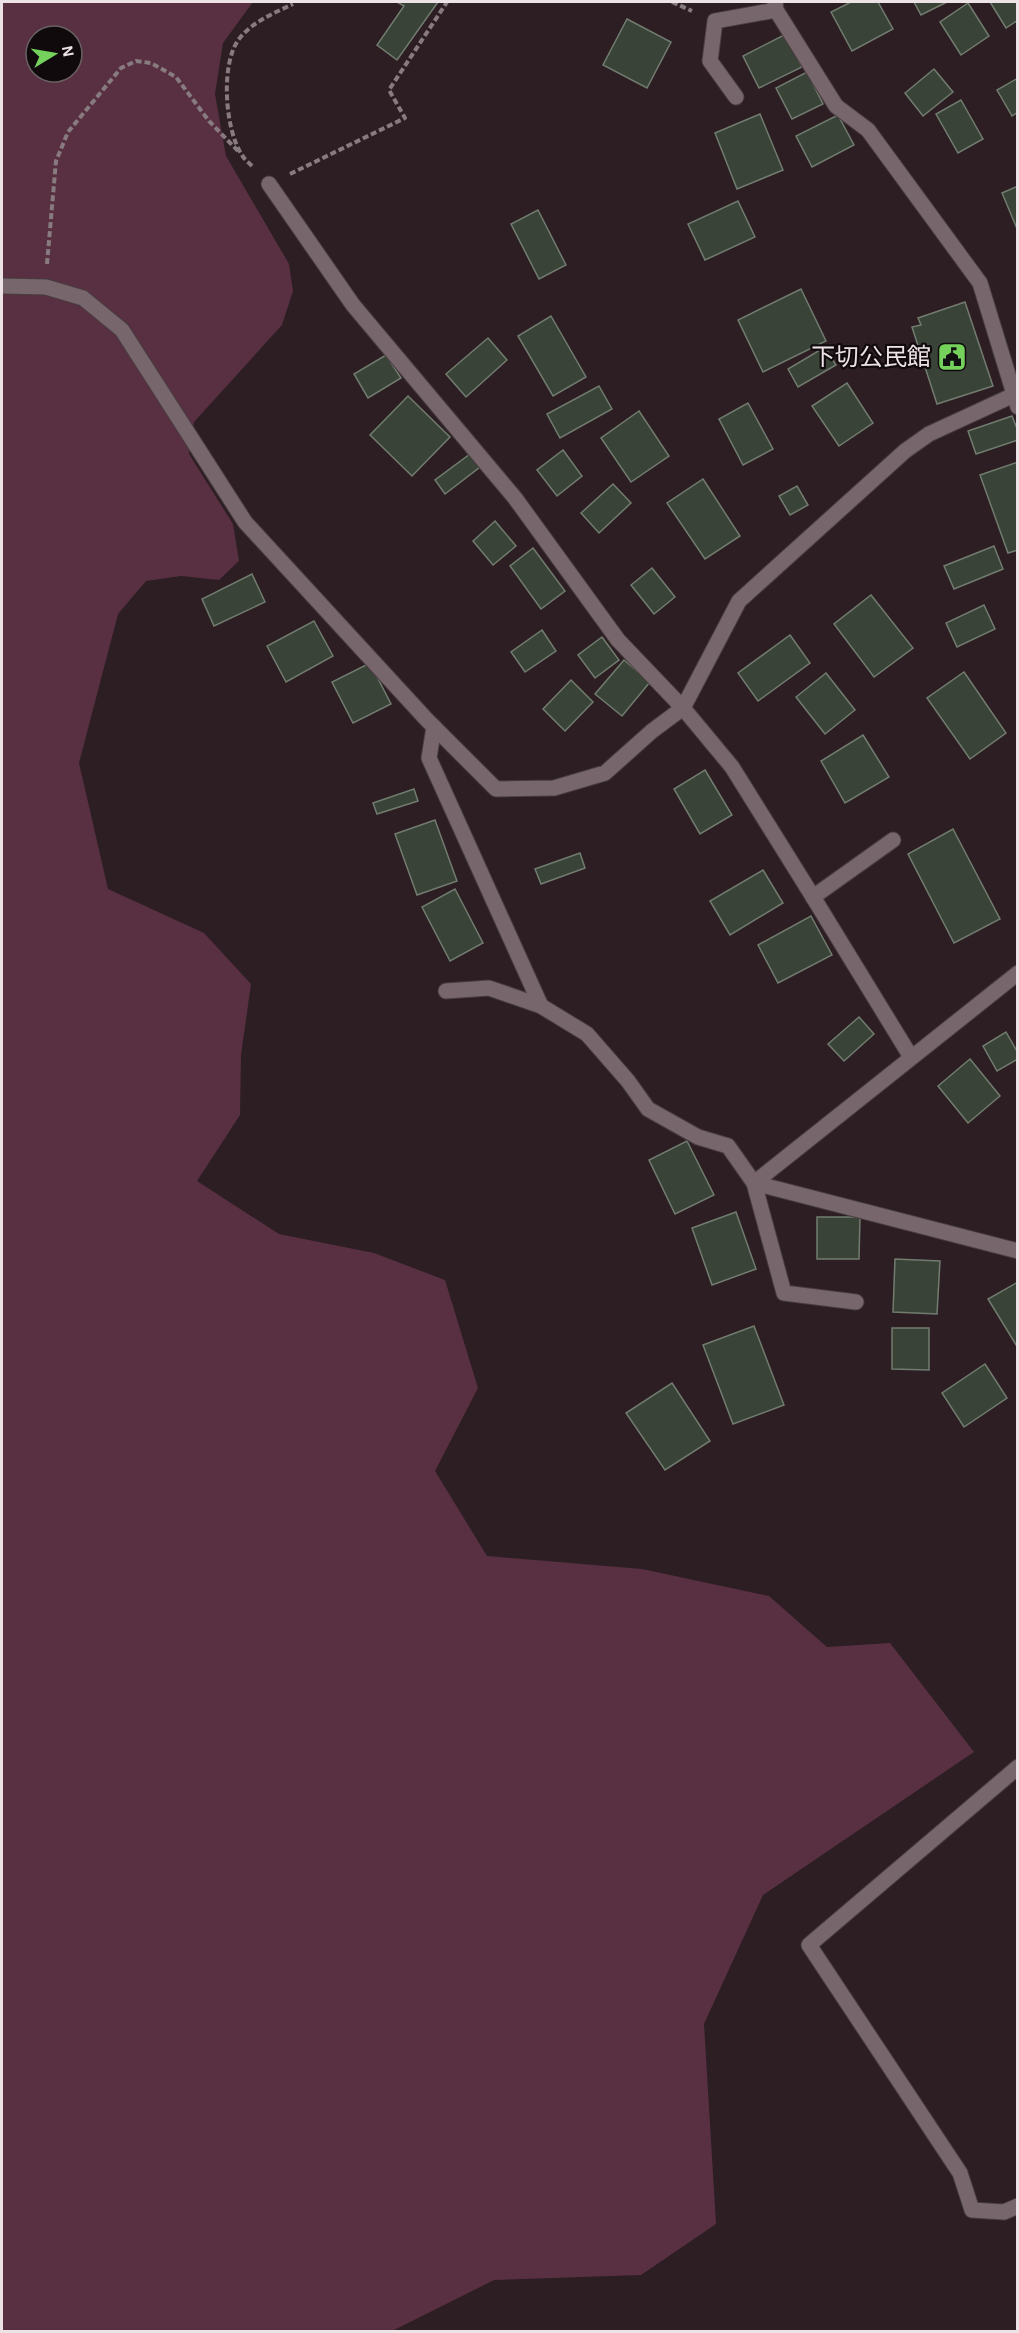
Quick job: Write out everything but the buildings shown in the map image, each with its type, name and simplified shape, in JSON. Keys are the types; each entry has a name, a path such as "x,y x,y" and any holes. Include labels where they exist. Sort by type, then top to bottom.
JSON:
{"street":[{"path":"2,286 46,286 83,298 122,330 245,522 434,727 496,789 554,788 605,773 652,731 683,708 739,601 904,452 929,434 1016,398 980,284 868,130 836,106 775,6 715,21 710,60 736,97"},
{"path":"269,184 353,305 515,498 618,640 683,708 732,767 911,1056"},
{"path":"434,727 429,758 541,1006"},
{"path":"813,897 892,840"},
{"path":"754,1183 1017,974"},
{"path":"446,991 489,988 541,1006 587,1034 628,1081 648,1109 698,1137 728,1146 754,1183 784,1293 856,1302"},
{"path":"754,1183 1017,1251"},
{"path":"1017,1767 808,1945 960,2174 972,2210 1004,2212 1017,2206"}],"path":[{"path":"269,184 405,118 389,90 447,2"},
{"path":"46,286 56,160 68,132 121,68 136,61 152,63 176,77 208,121 242,155 234,136 227,103 227,64 238,39 259,20 293,4"}],"shaded area":[{"path":"2,2 253,2 223,43 215,94 226,156 289,264 293,291 282,325 194,422 189,454 233,524 239,561 219,580 181,576 146,581 118,614 79,763 108,889 204,933 251,984 241,1055 240,1115 197,1181 279,1234 374,1253 445,1280 478,1388 435,1471 487,1556 642,1569 769,1596 827,1647 890,1643 974,1752 763,1895 704,2024 716,2224 641,2275 494,2280 392,2331 2,2332"}],"place":[{"name":"下切公民館","path":"952,357"}]}
